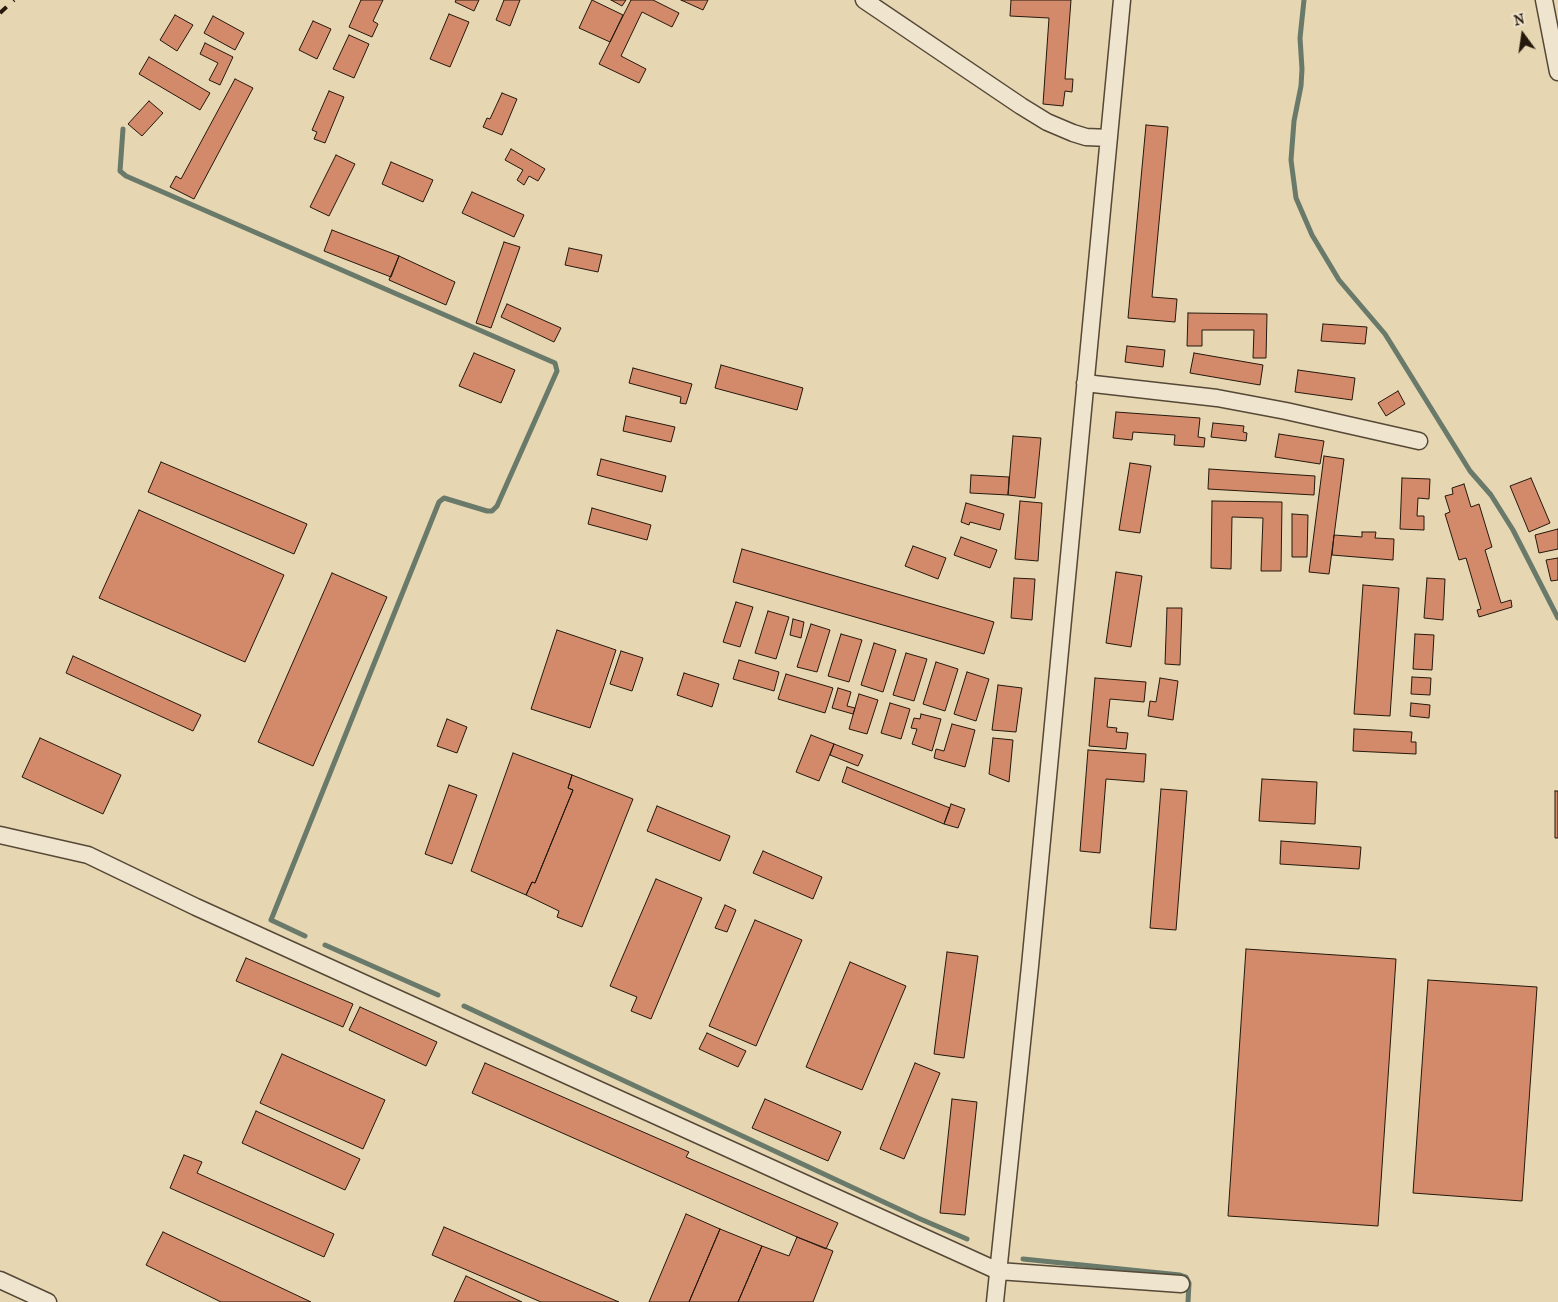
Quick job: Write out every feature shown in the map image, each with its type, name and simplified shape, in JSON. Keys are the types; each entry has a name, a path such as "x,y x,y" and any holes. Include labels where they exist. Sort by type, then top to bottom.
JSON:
{"street":[{"path":"864,0 1047,122 1086,137 1109,138"},
{"path":"995,1302 1030,966 1122,0"},
{"path":"1544,0 1558,72"},
{"path":"1085,383 1241,402 1419,441"},
{"path":"0,835 88,855 998,1271 1181,1284"},
{"path":"0,1280 48,1302"}],"building":[{"path":"361,0 383,0 373,21 378,24 372,37 349,27"},
{"path":"456,0 479,0 474,11 455,2"},
{"path":"504,0 520,0 510,26 496,20"},
{"path":"592,0 623,15 610,42 579,28"},
{"path":"611,0 626,0 622,6"},
{"path":"631,0 653,0 679,13 672,27 642,12 621,56 646,69 639,83 599,64"},
{"path":"681,0 708,0 703,10"},
{"path":"1011,0 1071,0 1065,79 1073,79 1072,92 1065,91 1063,106 1043,104 1049,18 1010,16"},
{"path":"449,14 469,22 450,67 430,59"},
{"path":"175,15 193,25 177,51 160,40"},
{"path":"213,16 244,33 235,50 204,33"},
{"path":"313,21 331,29 317,59 299,50"},
{"path":"349,35 369,44 354,78 333,69"},
{"path":"205,43 233,57 220,85 209,80 218,63 200,54"},
{"path":"149,57 210,93 200,110 139,74"},
{"path":"235,79 253,88 194,199 170,187 176,176 181,179"},
{"path":"329,91 344,97 325,143 314,139 317,132 312,130"},
{"path":"502,93 517,99 502,135 483,127 487,118 490,119"},
{"path":"149,101 163,113 142,136 128,124"},
{"path":"1146,125 1168,127 1152,297 1177,299 1175,322 1128,318"},
{"path":"511,149 545,169 538,181 529,176 524,185 517,180 523,170 505,160"},
{"path":"336,155 355,164 329,216 310,207"},
{"path":"391,162 433,180 423,202 382,184"},
{"path":"472,192 524,215 514,237 462,213"},
{"path":"332,230 399,256 391,277 324,251"},
{"path":"504,242 520,247 491,328 476,323"},
{"path":"569,248 602,255 598,272 565,265"},
{"path":"399,256 455,282 446,305 389,280"},
{"path":"507,304 561,328 554,342 501,317"},
{"path":"1188,313 1267,314 1266,358 1253,358 1254,330 1202,330 1202,346 1187,346"},
{"path":"1323,324 1367,327 1365,344 1321,341"},
{"path":"1127,346 1165,350 1163,367 1125,362"},
{"path":"474,353 515,370 501,403 459,386"},
{"path":"1194,353 1263,365 1260,385 1190,373"},
{"path":"721,365 803,388 797,410 715,388"},
{"path":"633,368 692,384 686,404 680,403 681,397 629,383"},
{"path":"1298,370 1355,378 1352,400 1295,392"},
{"path":"1398,391 1405,404 1386,416 1378,403"},
{"path":"1116,412 1200,418 1198,437 1205,438 1204,447 1174,445 1175,435 1133,432 1132,440 1113,438"},
{"path":"626,416 675,427 671,442 623,431"},
{"path":"1213,423 1244,426 1243,432 1247,433 1246,441 1211,437"},
{"path":"1279,434 1324,441 1320,464 1275,457"},
{"path":"1013,436 1041,438 1035,498 1008,495"},
{"path":"1324,456 1344,459 1329,574 1309,572"},
{"path":"601,459 666,476 662,492 597,475"},
{"path":"161,462 307,524 294,554 148,492"},
{"path":"1130,463 1151,466 1140,533 1119,530"},
{"path":"1209,469 1315,476 1314,495 1208,489"},
{"path":"971,475 1009,477 1008,495 970,493"},
{"path":"1402,478 1430,479 1429,499 1418,498 1417,516 1424,516 1424,530 1400,529"},
{"path":"1531,478 1550,523 1529,532 1510,486"},
{"path":"1464,484 1471,507 1479,504 1492,547 1485,550 1501,603 1511,600 1512,607 1479,617 1477,610 1481,609 1466,558 1459,560 1445,514 1450,512 1445,496 1453,494 1452,488"},
{"path":"1020,501 1042,503 1038,561 1015,559"},
{"path":"1212,501 1282,502 1281,571 1261,571 1263,518 1232,517 1231,569 1211,568"},
{"path":"966,503 1004,514 1000,530 970,522 969,525 961,522"},
{"path":"592,508 651,525 647,540 588,524"},
{"path":"139,510 284,575 245,662 99,598"},
{"path":"1292,514 1308,515 1307,557 1292,557"},
{"path":"1558,529 1558,549 1539,553 1535,535"},
{"path":"1362,532 1376,532 1375,538 1394,539 1393,560 1332,555 1334,535 1362,537"},
{"path":"961,537 997,550 990,568 954,555"},
{"path":"913,546 946,558 938,579 905,566"},
{"path":"742,549 994,622 984,654 733,582"},
{"path":"1558,558 1558,580 1551,581 1546,560"},
{"path":"1116,572 1142,576 1131,647 1106,643"},
{"path":"332,573 387,597 313,766 258,742"},
{"path":"1014,578 1035,579 1032,620 1011,618"},
{"path":"1427,578 1445,579 1443,620 1424,618"},
{"path":"1363,585 1399,588 1390,716 1354,714"},
{"path":"736,602 753,607 740,647 723,642"},
{"path":"1167,608 1182,608 1180,665 1165,664"},
{"path":"768,611 789,617 776,659 755,653"},
{"path":"793,619 804,622 801,638 790,635"},
{"path":"811,624 830,630 817,672 797,667"},
{"path":"557,630 616,650 590,728 531,709"},
{"path":"841,634 862,640 849,682 828,676"},
{"path":"1415,634 1434,635 1432,670 1413,669"},
{"path":"874,643 896,650 883,692 861,685"},
{"path":"621,651 643,658 632,691 610,684"},
{"path":"906,653 927,659 914,701 893,695"},
{"path":"73,656 201,715 193,731 66,673"},
{"path":"739,660 779,672 774,691 733,679"},
{"path":"936,662 958,669 945,711 923,704"},
{"path":"967,672 989,679 976,721 954,714"},
{"path":"684,673 719,684 712,707 677,695"},
{"path":"786,674 833,688 825,713 778,699"},
{"path":"1412,677 1431,678 1430,695 1411,694"},
{"path":"1095,678 1146,682 1144,702 1110,699 1107,727 1117,728 1116,732 1128,733 1126,749 1089,746"},
{"path":"1160,678 1178,681 1173,720 1148,716 1150,701 1156,702"},
{"path":"998,685 1022,688 1016,732 992,730"},
{"path":"838,688 851,692 847,706 855,708 853,714 832,708"},
{"path":"859,694 878,700 867,734 849,729"},
{"path":"890,703 910,709 901,739 881,733"},
{"path":"1411,703 1430,705 1429,718 1410,716"},
{"path":"921,714 941,719 932,751 912,744 917,729 911,728 914,718 920,719"},
{"path":"447,719 467,727 457,753 437,746"},
{"path":"952,724 975,730 965,767 934,758 936,749 944,751"},
{"path":"1354,729 1412,732 1411,742 1416,742 1416,754 1353,751"},
{"path":"811,735 834,744 819,781 796,772"},
{"path":"40,738 121,775 103,814 22,777"},
{"path":"993,738 1013,740 1009,782 989,774"},
{"path":"834,744 863,755 858,766 830,755"},
{"path":"1088,750 1146,754 1144,782 1106,779 1100,853 1080,851"},
{"path":"513,753 572,775 568,788 573,790 535,883 532,882 526,895 471,871"},
{"path":"847,767 950,808 944,824 842,782"},
{"path":"572,775 633,799 582,927 557,917 559,911 526,895 532,882 535,883 573,790 568,788"},
{"path":"1262,779 1317,782 1315,824 1259,821"},
{"path":"449,785 477,795 452,864 425,854"},
{"path":"1161,789 1187,791 1176,930 1150,928"},
{"path":"1555,791 1558,791 1558,838 1555,838"},
{"path":"951,804 965,809 958,828 944,824"},
{"path":"657,806 730,836 720,861 647,831"},
{"path":"1281,841 1361,847 1359,869 1280,864"},
{"path":"763,851 822,877 813,899 753,873"},
{"path":"656,879 702,898 651,1019 631,1011 637,997 610,986"},
{"path":"725,905 736,910 727,932 715,928"},
{"path":"755,920 802,940 756,1046 709,1026"},
{"path":"1246,949 1396,959 1378,1226 1228,1216"},
{"path":"947,952 978,956 964,1058 934,1054"},
{"path":"246,958 353,1004 343,1027 236,981"},
{"path":"850,962 906,986 862,1090 806,1067"},
{"path":"1428,980 1537,987 1522,1201 1413,1193"},
{"path":"360,1007 437,1042 426,1066 349,1030"},
{"path":"707,1033 746,1051 738,1067 699,1049"},
{"path":"282,1054 385,1100 363,1149 260,1103"},
{"path":"485,1063 689,1152 686,1157 838,1223 826,1249 472,1093"},
{"path":"915,1063 940,1073 904,1159 880,1149"},
{"path":"765,1099 841,1132 828,1161 752,1128"},
{"path":"952,1099 977,1102 965,1215 940,1213"},
{"path":"256,1111 360,1159 345,1190 242,1143"},
{"path":"184,1155 202,1162 197,1173 334,1234 324,1257 170,1188"},
{"path":"686,1214 720,1229 689,1302 649,1302"},
{"path":"444,1227 619,1302 541,1302 432,1255"},
{"path":"720,1229 762,1246 738,1302 689,1302"},
{"path":"163,1232 311,1302 221,1302 146,1265"},
{"path":"797,1237 833,1251 813,1302 738,1302 762,1246 789,1256"},
{"path":"466,1276 522,1302 454,1302"}],"waterway":[{"path":"1304,0 1300,38 1301,86 1294,121 1291,160 1296,198 1312,235 1339,280 1385,334 1470,471 1491,495 1513,530 1558,618"},
{"path":"123,129 120,171 126,176 555,363 557,371 497,506 492,511 487,511 444,498 439,502 271,920 305,936"},
{"path":"325,945 438,995"},
{"path":"464,1006 918,1218 967,1239"},
{"path":"1023,1259 1180,1275 1186,1277 1189,1283 1188,1302"}],"railway":[{"path":"0,13 14,0"}]}
